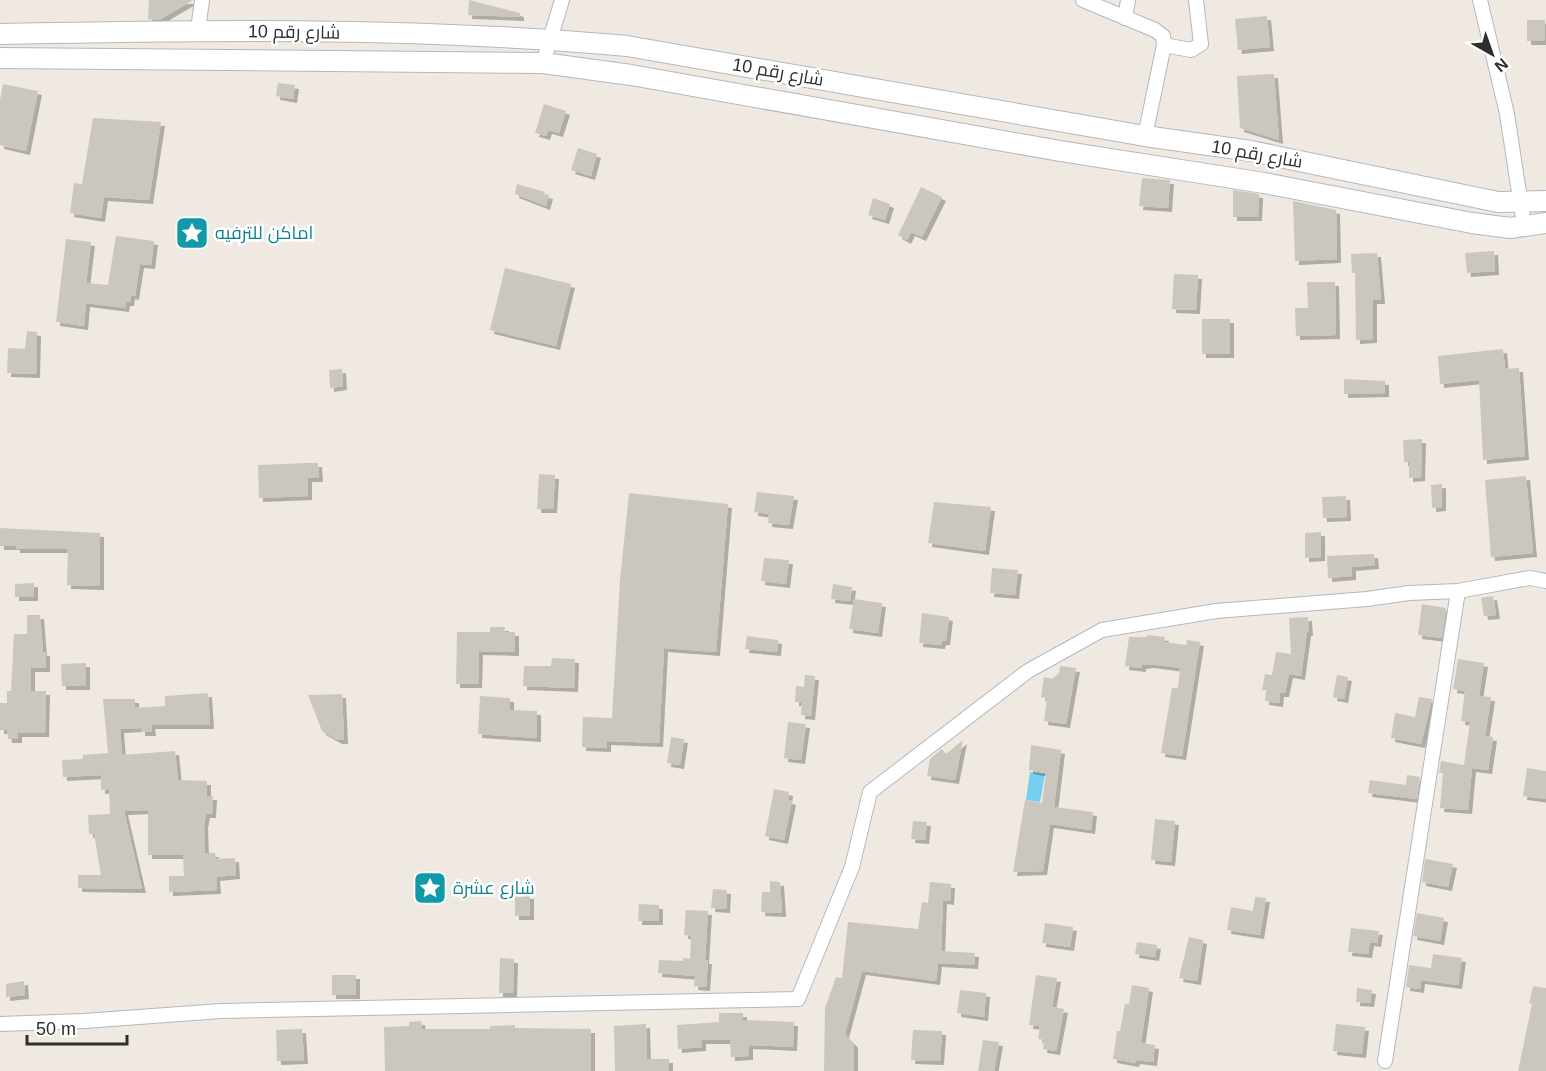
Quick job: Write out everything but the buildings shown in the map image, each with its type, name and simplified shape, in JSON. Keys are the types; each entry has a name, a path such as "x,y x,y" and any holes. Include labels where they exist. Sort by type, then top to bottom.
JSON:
{"main road":[{"name":"شارع رقم 10","path":"0,34 198,30 550,39 627,46 1145,136 1251,151 1498,202 1546,201"},
{"name":"شارع رقم 10","path":"0,58 543,63 631,75 1060,151 1264,183 1472,223 1510,228 1546,223"}],"street":[{"path":"198,30 202,0"},
{"path":"543,63 562,0"},
{"path":"1083,0 1161,33 1164,45 1145,136"},
{"path":"1125,18 1128,0"},
{"path":"1164,45 1191,51 1200,44 1196,0"},
{"path":"1480,0 1507,114 1524,225"},
{"path":"0,1023 84,1021 221,1011 798,999 852,867 870,792 1028,671 1102,630 1216,611 1367,599 1409,593 1458,591 1530,578 1546,581"},
{"path":"1385,1061 1458,591"}],"water":[{"path":"1030,772 1045,774 1040,802 1026,800"}],"place":[{"name":"اماكن للترفيه","path":"192,233"},
{"name":"شارع عشرة","path":"430,888"}]}
